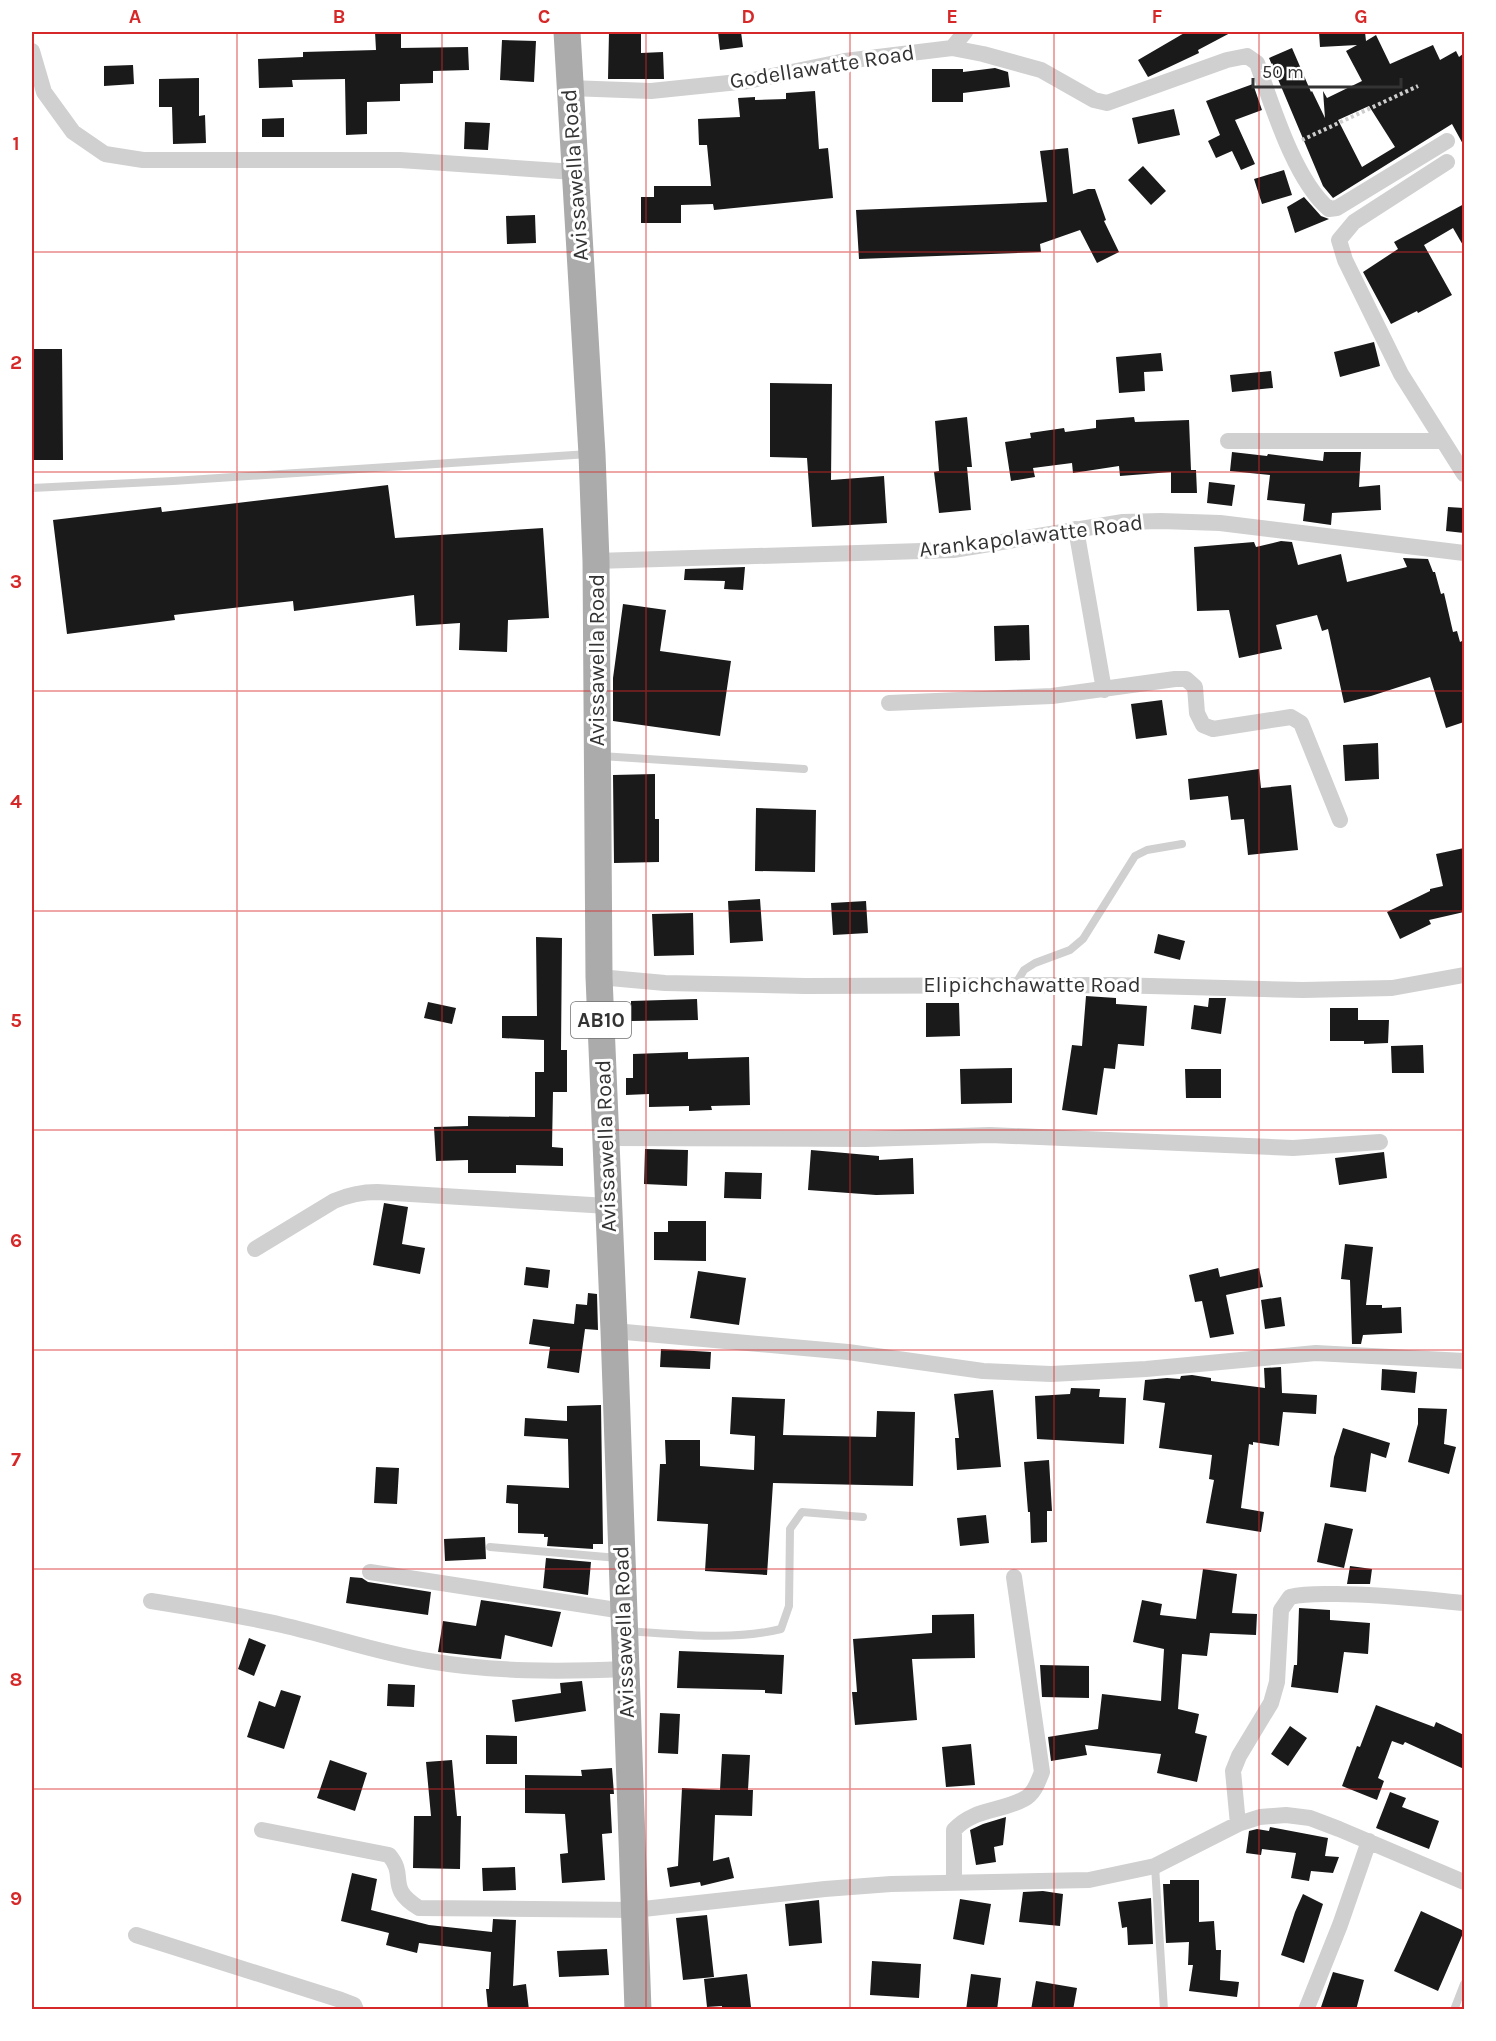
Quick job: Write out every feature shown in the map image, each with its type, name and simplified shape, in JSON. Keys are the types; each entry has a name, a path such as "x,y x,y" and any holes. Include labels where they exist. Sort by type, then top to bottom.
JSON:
{"main road":[{"name":"Avissawella Road","path":"567,32 592,454 596,561 599,977 638,2010"}],"street":[{"path":"952,48 966,32"},
{"name":"Godellawatte Road","path":"569,88 651,91 748,81 845,61 952,48 984,54 1041,70 1094,100 1107,104 1227,60 1248,56 1257,63 1288,146 1317,199 1329,209 1337,208 1447,141"},
{"path":"32,51 44,92 73,132 105,154 143,160 400,160 574,172"},
{"path":"1447,162 1354,222 1339,240 1345,260 1401,374 1464,474"},
{"path":"1228,441 1443,441"},
{"name":"Arankapolawatte Road","path":"596,561 953,550 1123,522 1220,523 1464,553"},
{"path":"1076,529 1104,690"},
{"path":"889,703 1052,696 1186,679 1195,687 1197,713 1203,725 1213,729 1291,717 1301,723 1340,820"},
{"name":"Elipichchawatte Road","path":"599,977 665,983 805,986 1112,985 1303,990 1392,988 1464,975"},
{"path":"605,1137 866,1139 1022,1136 1293,1148 1380,1143"},
{"path":"255,1249 334,1201 363,1192 608,1206"},
{"path":"614,1331 848,1352 983,1371 1051,1374 1146,1369 1316,1353 1464,1360"},
{"path":"370,1572 623,1621"},
{"path":"954,1881 954,1830 964,1820 1025,1799 1036,1786 1042,1772 1014,1577"},
{"path":"1238,1824 1233,1771 1239,1756 1271,1703 1277,1682 1281,1610 1290,1597 1302,1594 1344,1594 1464,1603"},
{"path":"151,1601 283,1625 391,1654 439,1663 514,1670 625,1669"},
{"path":"262,1830 389,1855 396,1864 398,1888 405,1900 419,1908 634,1910 825,1889 954,1881 1089,1880 1155,1866 1238,1824 1260,1817 1277,1816 1310,1818 1464,1882"},
{"path":"1306,2010 1340,1925 1369,1841"},
{"path":"136,1935 341,2000 354,2005 356,2010"}],"lane":[{"path":"32,488 592,454"},
{"path":"597,756 804,769"},
{"path":"1015,985 1024,970 1035,963 1070,950 1083,939 1135,856 1147,850 1182,844"},
{"path":"623,1621 717,1635 781,1629 789,1606 790,1529 802,1512 863,1517"},
{"path":"490,1547 621,1558"},
{"path":"1155,1866 1164,2010"},
{"path":"1454,2010 1464,1984"}],"path":[{"path":"1288,146 1418,86"}],"building":[{"path":"375,32 401,32 401,48 468,47 469,70 433,71 433,83 400,84 400,101 367,102 367,134 346,135 345,79 292,80 293,87 259,88 258,59 303,57 303,52 376,50"},
{"path":"609,32 641,32 641,53 663,52 664,79 608,79"},
{"path":"718,32 741,32 743,47 720,50"},
{"path":"1186,32 1232,32 1198,50 1199,53 1148,77 1138,60"},
{"path":"1319,32 1365,32 1366,41 1376,35 1390,64 1433,45 1440,60 1456,51 1459,57 1464,53 1464,146 1452,124 1333,198 1323,186 1269,58 1292,48 1325,118 1323,91 1327,98 1362,81 1346,51 1357,45 1320,47","holes":["1369,106 1395,147 1362,167 1338,120"]},
{"path":"502,40 536,41 534,82 500,80"},
{"path":"133,65 134,84 104,86 104,66"},
{"path":"995,68 1008,72 1010,87 963,93 963,102 932,102 932,69 963,69 963,72"},
{"path":"199,78 199,116 205,115 206,143 173,144 172,107 159,107 159,79"},
{"path":"1253,84 1262,110 1235,120 1255,164 1241,170 1232,151 1216,158 1208,141 1220,135 1206,101"},
{"path":"815,91 819,149 828,148 833,198 714,210 713,204 681,205 681,223 641,223 641,197 654,197 654,186 711,186 707,145 699,145 698,119 740,117 738,98 786,99 786,93"},
{"path":"1174,109 1180,135 1138,144 1132,118"},
{"path":"284,118 284,137 262,137 262,119"},
{"path":"465,122 490,123 488,150 464,149"},
{"path":"1068,148 1073,194 1095,189 1106,220 1104,221 1119,252 1097,263 1080,230 1040,244 1041,252 859,259 856,210 1047,202 1040,151"},
{"path":"1143,166 1166,191 1151,205 1128,180"},
{"path":"1284,170 1292,195 1262,204 1254,179"},
{"path":"1304,197 1321,216 1329,219 1295,233 1287,207"},
{"path":"1464,204 1464,247 1453,228 1424,245 1452,295 1391,324 1363,272 1398,249 1394,242"},
{"path":"535,215 536,243 507,244 506,216"},
{"path":"1374,342 1380,366 1340,377 1334,352"},
{"path":"32,349 62,349 63,460 32,460"},
{"path":"1161,353 1163,371 1144,372 1145,391 1119,393 1116,357"},
{"path":"1271,371 1273,388 1232,392 1230,375"},
{"path":"770,383 832,384 831,480 884,476 887,523 812,527 807,458 770,457"},
{"path":"967,417 972,467 967,467 971,510 939,513 934,472 939,471 935,421"},
{"path":"1134,417 1135,422 1189,420 1191,470 1196,470 1197,493 1171,493 1171,472 1120,476 1119,466 1073,473 1072,463 1033,468 1035,477 1011,481 1005,442 1031,438 1030,433 1064,428 1065,432 1096,428 1096,420"},
{"path":"1232,452 1323,461 1324,452 1361,452 1359,487 1380,485 1381,510 1332,513 1331,525 1303,521 1305,504 1267,500 1270,475 1230,471"},
{"path":"1209,482 1235,485 1232,506 1207,503"},
{"path":"388,485 395,538 543,528 549,618 508,620 507,652 459,650 460,623 416,626 414,595 294,611 293,601 174,615 175,620 67,634 53,520 161,507 162,512"},
{"path":"1448,507 1464,508 1464,533 1446,531"},
{"path":"1281,541 1292,542 1298,565 1341,554 1347,582 1407,567 1403,558 1428,559 1435,572 1441,594 1444,593 1453,632 1457,631 1460,642 1464,640 1464,722 1446,728 1430,677 1344,703 1328,629 1322,631 1317,615 1276,625 1282,649 1239,658 1229,610 1197,611 1194,547 1254,542 1256,547"},
{"path":"745,567 743,590 724,589 725,581 684,580 685,569"},
{"path":"623,604 666,610 660,651 731,661 720,736 613,721 613,678"},
{"path":"1029,625 1030,660 995,661 994,626"},
{"path":"1162,700 1167,735 1136,739 1131,704"},
{"path":"1378,743 1379,779 1345,781 1343,745"},
{"path":"1259,769 1261,788 1291,785 1298,850 1248,855 1244,819 1231,820 1228,796 1190,800 1188,779"},
{"path":"655,774 655,819 659,819 659,862 614,863 613,775"},
{"path":"756,808 816,810 815,872 755,871"},
{"path":"1464,848 1464,912 1429,920 1431,924 1400,939 1387,912 1430,889 1443,886 1436,854"},
{"path":"760,899 763,941 730,943 728,901"},
{"path":"866,901 868,933 833,935 831,903"},
{"path":"693,913 694,955 654,956 652,914"},
{"path":"1158,934 1185,941 1180,960 1154,953"},
{"path":"536,937 562,938 561,1050 567,1050 567,1092 553,1092 552,1147 563,1148 563,1166 516,1165 516,1173 468,1173 468,1160 436,1161 434,1127 468,1126 468,1116 535,1117 535,1072 544,1072 544,1040 502,1038 502,1016 537,1016"},
{"path":"1086,996 1116,998 1116,1004 1147,1006 1144,1046 1118,1044 1115,1069 1104,1068 1097,1115 1062,1110 1072,1045 1082,1046"},
{"path":"1209,998 1226,998 1221,1034 1191,1029 1194,1005 1208,1007"},
{"path":"697,999 698,1020 631,1021 631,1001"},
{"path":"428,1002 456,1008 452,1024 424,1018"},
{"path":"926,1003 959,1003 960,1036 926,1037"},
{"path":"1330,1008 1358,1008 1358,1020 1389,1020 1388,1043 1364,1044 1364,1041 1330,1041"},
{"path":"1423,1045 1424,1073 1392,1073 1391,1046"},
{"path":"688,1052 688,1059 749,1057 750,1105 711,1106 712,1110 689,1111 689,1106 649,1107 649,1094 626,1095 626,1078 633,1078 633,1054"},
{"path":"1012,1068 1012,1103 961,1104 960,1069"},
{"path":"1185,1069 1221,1069 1221,1098 1186,1098"},
{"path":"645,1149 688,1150 687,1186 644,1184"},
{"path":"811,1150 879,1156 879,1160 913,1158 914,1194 876,1195 808,1190"},
{"path":"1384,1152 1387,1178 1339,1185 1335,1158"},
{"path":"725,1172 762,1173 761,1199 724,1198"},
{"path":"384,1203 408,1207 402,1244 425,1248 420,1274 373,1265"},
{"path":"668,1221 706,1221 706,1261 654,1260 654,1232 668,1232"},
{"path":"1345,1244 1373,1247 1366,1305 1382,1305 1382,1308 1401,1307 1402,1333 1363,1335 1361,1344 1352,1344 1350,1280 1341,1279"},
{"path":"526,1267 550,1270 548,1288 524,1285"},
{"path":"1218,1268 1220,1277 1259,1268 1263,1287 1226,1295 1234,1334 1210,1338 1202,1301 1195,1302 1189,1275"},
{"path":"698,1271 746,1278 739,1325 690,1318"},
{"path":"588,1293 597,1294 598,1330 585,1329 579,1373 547,1368 550,1347 529,1344 533,1319 574,1324 576,1304 587,1305"},
{"path":"1281,1297 1285,1326 1265,1329 1261,1300"},
{"path":"661,1349 711,1352 710,1369 660,1367"},
{"path":"1281,1367 1282,1393 1317,1395 1316,1414 1283,1412 1279,1446 1253,1442 1253,1445 1249,1444 1241,1508 1264,1512 1261,1532 1206,1523 1214,1480 1209,1479 1212,1455 1159,1448 1165,1403 1143,1400 1145,1380 1180,1379 1181,1376 1192,1375 1211,1378 1211,1381 1265,1388 1264,1368"},
{"path":"1382,1369 1417,1372 1415,1393 1381,1390"},
{"path":"1071,1388 1100,1389 1099,1397 1126,1398 1124,1444 1037,1439 1035,1396 1070,1394"},
{"path":"993,1390 1001,1467 957,1470 955,1438 959,1438 954,1394"},
{"path":"732,1397 785,1399 783,1435 876,1437 877,1411 915,1412 913,1486 773,1483 767,1575 705,1571 708,1524 657,1521 660,1464 666,1464 665,1440 700,1440 700,1466 754,1470 755,1436 730,1434"},
{"path":"601,1405 603,1544 593,1544 593,1549 547,1546 548,1537 544,1537 544,1534 518,1533 518,1504 506,1503 507,1485 569,1488 568,1439 524,1436 525,1418 567,1421 567,1406"},
{"path":"1418,1408 1447,1409 1444,1444 1456,1447 1449,1474 1408,1462 1418,1424"},
{"path":"1343,1428 1390,1443 1386,1458 1371,1453 1366,1492 1330,1487 1334,1457"},
{"path":"1049,1460 1052,1511 1047,1511 1047,1542 1031,1543 1024,1462"},
{"path":"376,1467 399,1468 397,1504 374,1503"},
{"path":"986,1515 989,1543 960,1546 957,1518"},
{"path":"1325,1523 1353,1529 1344,1568 1317,1562"},
{"path":"485,1537 486,1559 445,1561 444,1539"},
{"path":"546,1558 591,1562 588,1595 543,1588"},
{"path":"1350,1566 1372,1569 1370,1584 1347,1584"},
{"path":"1203,1569 1237,1574 1232,1613 1257,1614 1256,1635 1210,1633 1207,1656 1182,1654 1178,1709 1199,1714 1195,1733 1207,1736 1197,1782 1157,1773 1161,1754 1085,1745 1087,1755 1051,1761 1048,1737 1098,1729 1102,1694 1161,1701 1164,1649 1133,1642 1142,1600 1162,1604 1160,1615 1196,1619"},
{"path":"350,1577 431,1592 428,1615 346,1603"},
{"path":"481,1600 561,1612 552,1647 505,1635 501,1659 438,1652 443,1621 476,1626"},
{"path":"1299,1608 1330,1610 1330,1620 1370,1623 1368,1654 1344,1652 1338,1693 1291,1687 1294,1665 1297,1665"},
{"path":"974,1614 975,1658 912,1659 917,1720 855,1725 852,1692 857,1692 853,1639 932,1633 932,1615"},
{"path":"249,1638 266,1645 254,1676 238,1669"},
{"path":"679,1651 784,1655 782,1694 765,1693 765,1690 677,1688"},
{"path":"1040,1665 1089,1666 1089,1698 1042,1697"},
{"path":"582,1681 586,1711 515,1722 512,1700 561,1693 560,1683"},
{"path":"388,1684 415,1685 414,1707 387,1706"},
{"path":"281,1690 301,1696 284,1749 247,1737 259,1701 275,1707"},
{"path":"1376,1705 1434,1727 1436,1722 1464,1735 1464,1769 1405,1742 1403,1745 1392,1741 1378,1778 1384,1781 1377,1800 1342,1786"},
{"path":"660,1713 680,1714 678,1754 658,1753"},
{"path":"1290,1726 1307,1738 1288,1766 1271,1754"},
{"path":"486,1735 517,1736 517,1764 486,1764"},
{"path":"971,1744 975,1785 946,1787 942,1747"},
{"path":"722,1754 750,1755 748,1790 753,1790 752,1816 715,1815 713,1861 729,1857 734,1878 701,1886 700,1882 670,1887 667,1868 678,1866 682,1788 720,1790"},
{"path":"330,1760 367,1773 355,1811 317,1798"},
{"path":"452,1760 457,1816 461,1816 460,1869 413,1868 414,1816 431,1816 426,1762"},
{"path":"612,1768 614,1794 610,1794 612,1833 602,1834 605,1880 562,1883 560,1854 568,1853 565,1814 525,1813 525,1775 582,1776 581,1770"},
{"path":"1390,1792 1406,1798 1402,1807 1439,1821 1429,1849 1376,1828"},
{"path":"1006,1817 1003,1845 994,1847 996,1862 976,1865 970,1830"},
{"path":"1270,1827 1328,1838 1325,1856 1339,1857 1333,1873 1311,1871 1309,1881 1291,1878 1296,1853 1262,1849 1261,1855 1246,1853 1249,1831 1257,1829 1269,1831"},
{"path":"515,1867 516,1890 483,1891 482,1868"},
{"path":"352,1873 377,1879 371,1910 429,1925 492,1932 493,1919 516,1920 513,1986 526,1984 529,2010 488,2010 486,1989 489,1989 491,1952 419,1943 417,1953 386,1945 389,1933 341,1921"},
{"path":"1170,1880 1199,1880 1199,1922 1214,1921 1216,1950 1221,1950 1220,1980 1239,1982 1237,1997 1189,1991 1193,1965 1188,1965 1189,1942 1166,1943 1163,1884 1170,1884"},
{"path":"1043,1891 1063,1894 1060,1926 1019,1922 1023,1892"},
{"path":"1303,1894 1323,1904 1304,1963 1281,1955"},
{"path":"1151,1898 1153,1944 1128,1945 1127,1927 1122,1928 1118,1902"},
{"path":"960,1899 991,1904 984,1945 953,1939"},
{"path":"819,1900 822,1943 789,1946 785,1904"},
{"path":"1421,1911 1464,1931 1438,1991 1394,1971"},
{"path":"707,1915 714,1977 683,1980 676,1918"},
{"path":"607,1949 609,1975 559,1977 557,1951"},
{"path":"872,1961 921,1964 919,1998 870,1995"},
{"path":"1333,1972 1364,1980 1356,2010 1320,2010"},
{"path":"747,1974 751,2007 722,2010 722,2006 707,2007 704,1979"},
{"path":"971,1974 1001,1978 997,2010 966,2010"},
{"path":"1036,1981 1077,1988 1073,2010 1031,2010"}]}
